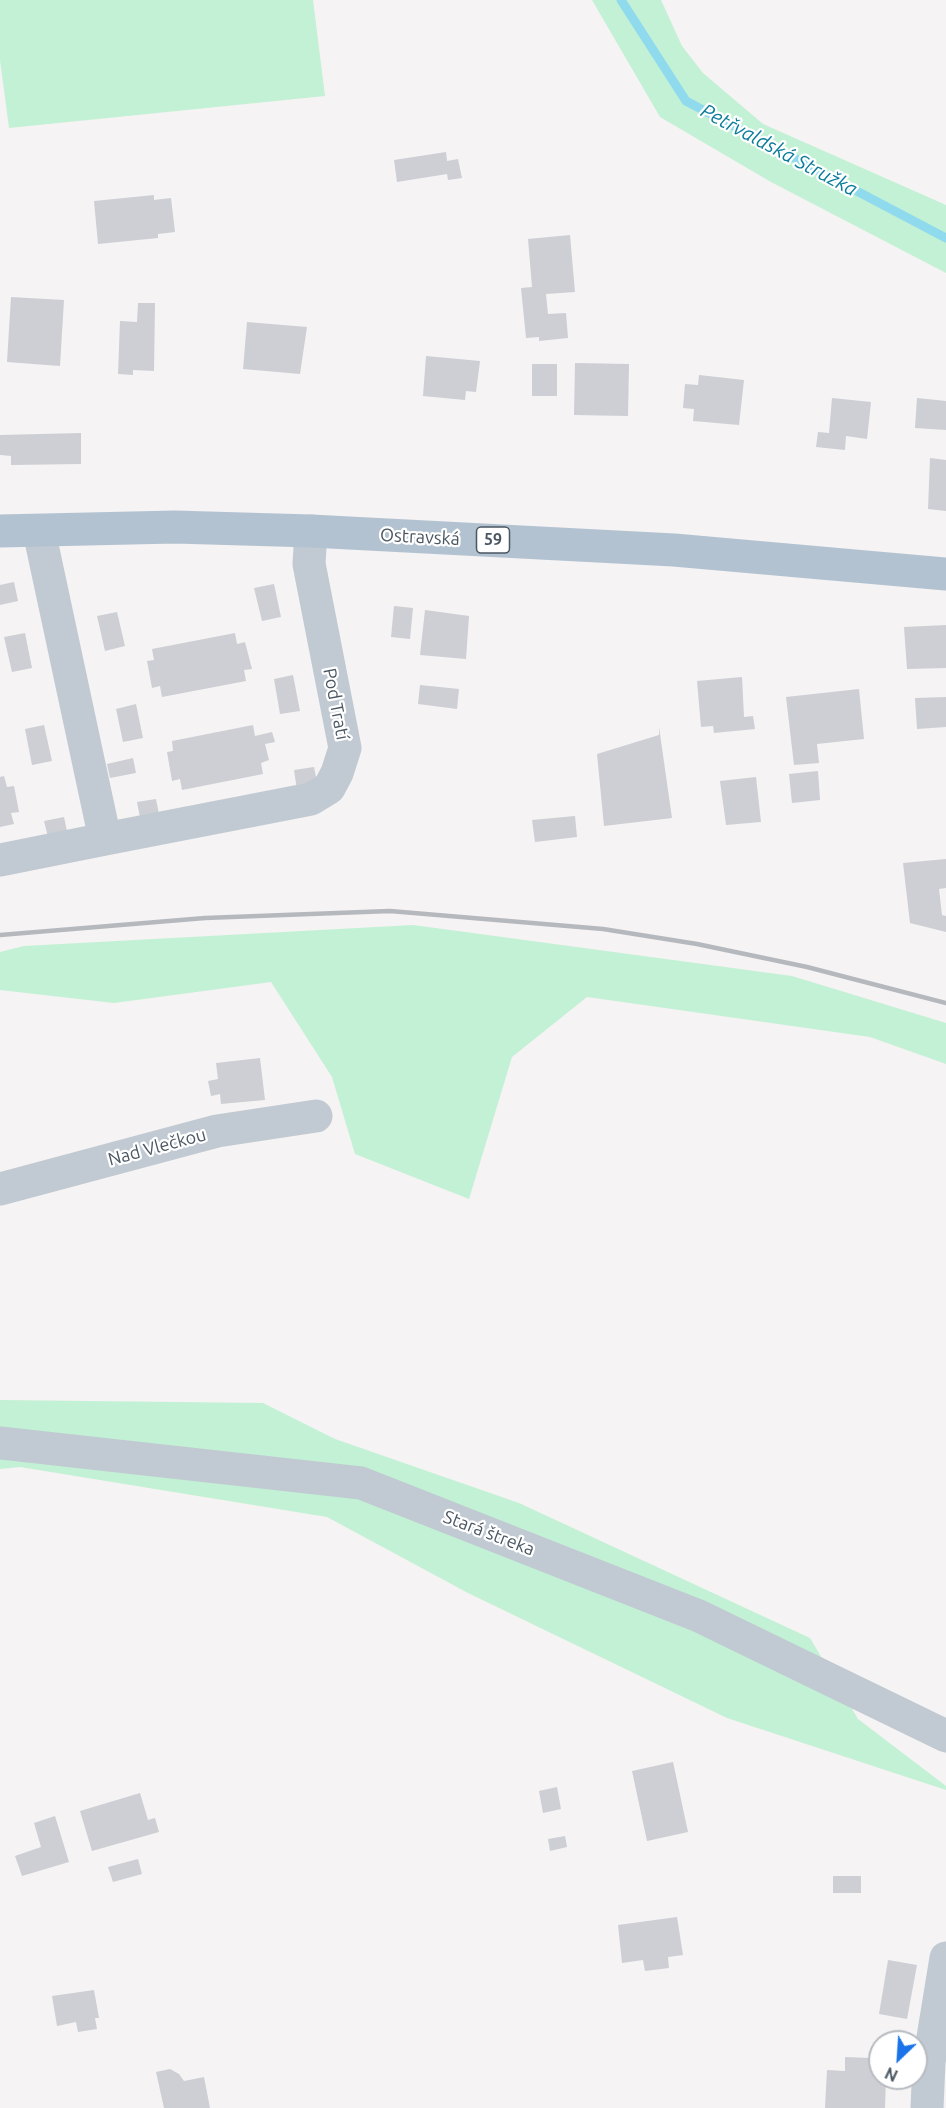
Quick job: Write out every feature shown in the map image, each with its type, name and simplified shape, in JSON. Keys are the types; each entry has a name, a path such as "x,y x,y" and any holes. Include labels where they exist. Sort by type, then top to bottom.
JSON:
{"main road":[{"name":"Ostravská","path":"0,531 175,527 311,531 674,550 946,573"}],"street":[{"path":"39,531 105,838"},
{"name":"Pod Tratí","path":"0,860 311,799 329,789 345,748 309,564 311,531"},
{"name":"Nad Vlečkou","path":"0,1189 217,1131 316,1116"},
{"name":"Stará štreka","path":"0,1443 361,1483 699,1616 946,1736"},
{"path":"927,2108 929,2062 946,1958"}],"green space":[{"path":"0,0 313,0 325,96 9,128 0,60"},
{"path":"592,0 661,0 682,46 703,73 763,124 946,205 946,273 771,182 660,117"},
{"path":"413,925 792,976 946,1023 946,1064 870,1037 587,997 512,1057 469,1199 355,1154 332,1077 271,982 114,1003 0,990 0,952 24,946"},
{"path":"0,1400 263,1403 335,1439 519,1503 810,1638 858,1719 946,1786 946,1790 727,1718 468,1593 327,1517 20,1467 0,1469"}],"building":[{"path":"446,152 447,161 458,159 462,178 448,180 447,174 397,182 394,160"},
{"path":"154,195 154,200 171,198 175,232 158,234 158,238 98,244 94,201"},
{"path":"570,235 575,292 546,294 548,314 566,313 568,338 539,341 539,337 526,338 521,288 532,287 528,239"},
{"path":"11,297 64,300 60,366 7,362"},
{"path":"138,303 155,303 154,371 133,370 133,375 118,374 120,321 137,322"},
{"path":"247,322 307,327 300,374 243,369"},
{"path":"426,356 480,361 476,392 466,391 465,400 423,396"},
{"path":"575,363 629,364 628,416 574,415"},
{"path":"532,364 557,364 557,396 532,396"},
{"path":"699,375 744,380 739,425 693,421 694,409 683,408 685,384 698,385"},
{"path":"832,398 871,402 867,439 846,436 845,450 816,447 818,432 829,433"},
{"path":"917,398 946,401 946,430 915,428"},
{"path":"81,433 81,464 11,465 11,456 0,455 0,435"},
{"path":"930,458 946,460 946,511 928,509"},
{"path":"14,582 18,601 0,605 0,585"},
{"path":"274,584 281,617 262,621 254,588"},
{"path":"394,606 413,608 410,639 391,637"},
{"path":"425,610 469,616 466,659 420,655"},
{"path":"117,612 125,646 105,651 97,616"},
{"path":"946,625 946,668 907,669 904,627"},
{"path":"25,633 32,668 12,672 4,637"},
{"path":"235,633 237,644 245,642 252,669 244,670 246,681 162,697 160,686 152,688 147,661 154,660 152,649"},
{"path":"293,675 300,711 280,714 274,679"},
{"path":"742,677 744,717 753,716 755,729 714,733 713,726 701,727 697,681"},
{"path":"420,685 459,689 457,709 418,704"},
{"path":"859,689 864,739 817,744 819,763 794,765 786,697"},
{"path":"946,697 946,727 917,729 915,698"},
{"path":"136,704 143,738 123,742 116,709"},
{"path":"44,725 52,761 32,765 25,729"},
{"path":"253,725 255,736 272,732 275,742 265,744 269,760 261,763 263,774 182,790 180,779 172,781 167,752 173,751 172,741"},
{"path":"659,727 672,818 604,826 597,754 659,735"},
{"path":"133,758 136,773 110,778 107,764"},
{"path":"314,767 318,787 297,790 294,770"},
{"path":"818,771 820,800 792,803 789,774"},
{"path":"4,776 7,787 14,786 19,812 11,813 14,824 0,827 0,777"},
{"path":"756,777 761,822 726,825 720,781"},
{"path":"156,799 160,819 141,823 137,802"},
{"path":"575,816 577,837 535,842 532,820"},
{"path":"64,817 68,836 49,841 44,821"},
{"path":"946,859 946,888 939,889 942,915 946,916 946,932 910,923 903,863"},
{"path":"260,1058 265,1100 221,1104 220,1094 211,1096 208,1081 218,1079 216,1063"},
{"path":"673,1762 688,1832 647,1841 632,1771"},
{"path":"557,1787 561,1809 543,1813 539,1791"},
{"path":"140,1793 148,1820 155,1818 159,1832 92,1851 80,1811"},
{"path":"55,1816 69,1862 22,1876 15,1856 41,1847 34,1823"},
{"path":"565,1836 567,1847 550,1851 548,1839"},
{"path":"138,1859 142,1874 113,1882 108,1867"},
{"path":"833,1876 861,1876 861,1893 833,1893"},
{"path":"677,1917 683,1955 668,1957 669,1968 645,1971 643,1960 622,1963 618,1925"},
{"path":"888,1960 917,1965 907,2019 879,2014"},
{"path":"94,1990 99,2018 95,2018 97,2029 78,2032 76,2022 57,2026 52,1996"},
{"path":"845,2057 868,2058 868,2090 886,2090 885,2108 825,2108 827,2070 845,2071"},
{"path":"170,2069 179,2074 184,2081 204,2077 210,2108 164,2108 156,2072"}],"waterway":[{"name":"Petřvaldská Stružka","path":"621,0 686,101 946,238"}],"railway":[{"path":"0,935 205,918 390,911 603,929 697,944 807,967 946,1003"}]}
